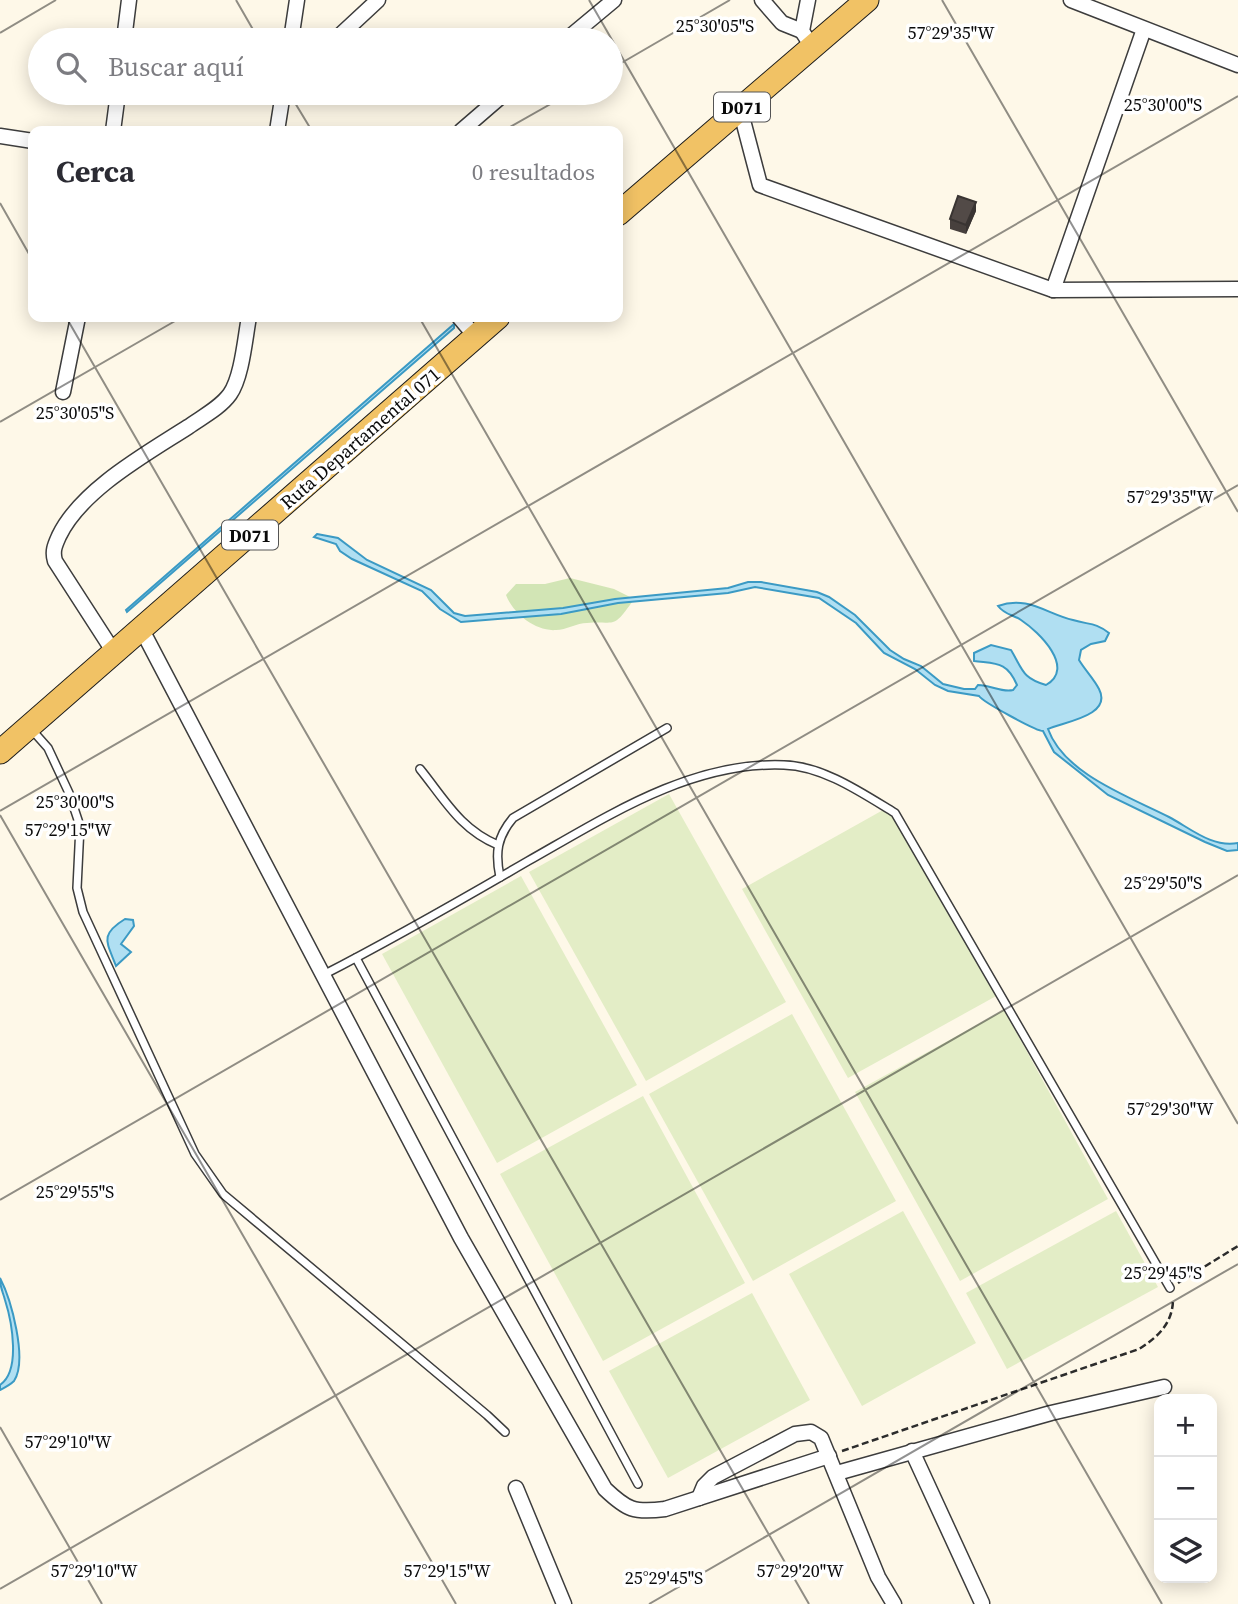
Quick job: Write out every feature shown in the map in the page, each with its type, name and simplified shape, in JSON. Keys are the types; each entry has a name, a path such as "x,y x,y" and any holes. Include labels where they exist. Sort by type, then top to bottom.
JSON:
{"main road":[{"name":"D071","path":"623,210 740,109 807,38 867,0"},
{"name":"Ruta Departamental 071","path":"0,752 492,322"}],"street":[{"path":"126,28 129,0"},
{"path":"293,28 297,0"},
{"path":"348,28 378,0"},
{"path":"580,28 614,0"},
{"path":"762,0 782,23 807,38 808,0"},
{"path":"1071,0 1238,65"},
{"path":"1053,290 1144,29"},
{"path":"114,126 116,105"},
{"path":"278,126 281,105"},
{"path":"467,126 491,105"},
{"path":"740,109 760,185 1053,290 1238,289"},
{"path":"0,136 28,140"},
{"path":"63,392 77,322"},
{"path":"115,654 55,561 55,545 78,507 131,464 216,408 230,394 237,375 248,322"},
{"path":"463,322 475,336"},
{"path":"142,630 461,1238 605,1489 623,1506 642,1512 664,1509 829,1456"},
{"path":"837,1474 1051,1413 1164,1387"},
{"path":"699,1498 704,1486 713,1477 795,1434 811,1432 821,1438 878,1577 894,1604"},
{"path":"912,1451 982,1603"},
{"path":"516,1488 564,1604"}],"lane":[{"path":"29,726 48,748 69,793 80,826 78,888 83,912 195,1154 223,1194 505,1432"},
{"path":"500,877 496,861 498,845 503,830 513,818 667,728"},
{"path":"323,975 586,828 693,777 736,767 785,765 815,771 895,813 1170,1288"},
{"path":"420,769 464,826 481,838 498,845"},
{"path":"356,958 638,1484"}],"path":[{"path":"829,1456 1139,1349 1164,1329 1171,1316 1173,1301 1170,1288 1238,1247"}],"green space":[{"path":"570,578 614,589 630,597 632,602 613,622 583,623 560,630 548,630 525,620 513,608 506,595 516,584 545,584"},
{"path":"669,794 786,1002 646,1081 529,872"},
{"path":"892,805 998,995 848,1078 742,889"},
{"path":"521,876 637,1085 497,1163 382,954"},
{"path":"1004,1010 1108,1199 960,1281 855,1092"},
{"path":"792,1014 896,1201 753,1281 649,1094"},
{"path":"643,1096 745,1283 603,1361 500,1174"},
{"path":"903,1211 976,1343 862,1406 789,1274"},
{"path":"1116,1211 1158,1287 1007,1369 966,1293"},
{"path":"752,1293 810,1400 668,1478 609,1371"}],"water":[{"path":"454,324 454,328 127,612 126,610"},
{"path":"317,534 338,538 367,560 431,590 454,613 465,616 563,608 615,599 728,588 748,582 817,592 855,615 890,650 921,666 943,684 964,689 975,689 978,685 1009,691 1017,685 1009,672 1000,665 974,661 974,653 991,645 1011,650 1024,672 1032,679 1046,685 1054,678 1056,660 1045,641 1018,618 998,606 1008,603 1028,604 1096,625 1109,633 1105,641 1091,644 1081,650 1079,660 1099,689 1099,706 1093,712 1048,729 1056,745 1068,759 1100,782 1210,840 1238,843 1238,850 1227,851 1205,842 1108,795 1054,752 1043,731 1010,716 979,696 948,691 935,685 915,669 884,653 856,623 819,598 755,587 728,593 618,603 561,614 461,622 440,609 422,591 352,559 340,551 336,544 314,537"},
{"path":"125,919 133,920 134,926 121,944 131,952 116,966 107,940 111,930"},
{"path":"0,1278 13,1314 19,1359 14,1381 0,1390 0,1385 11,1369 13,1346"}],"building":[{"path":"958,196 976,202 966,225 950,219"}]}
